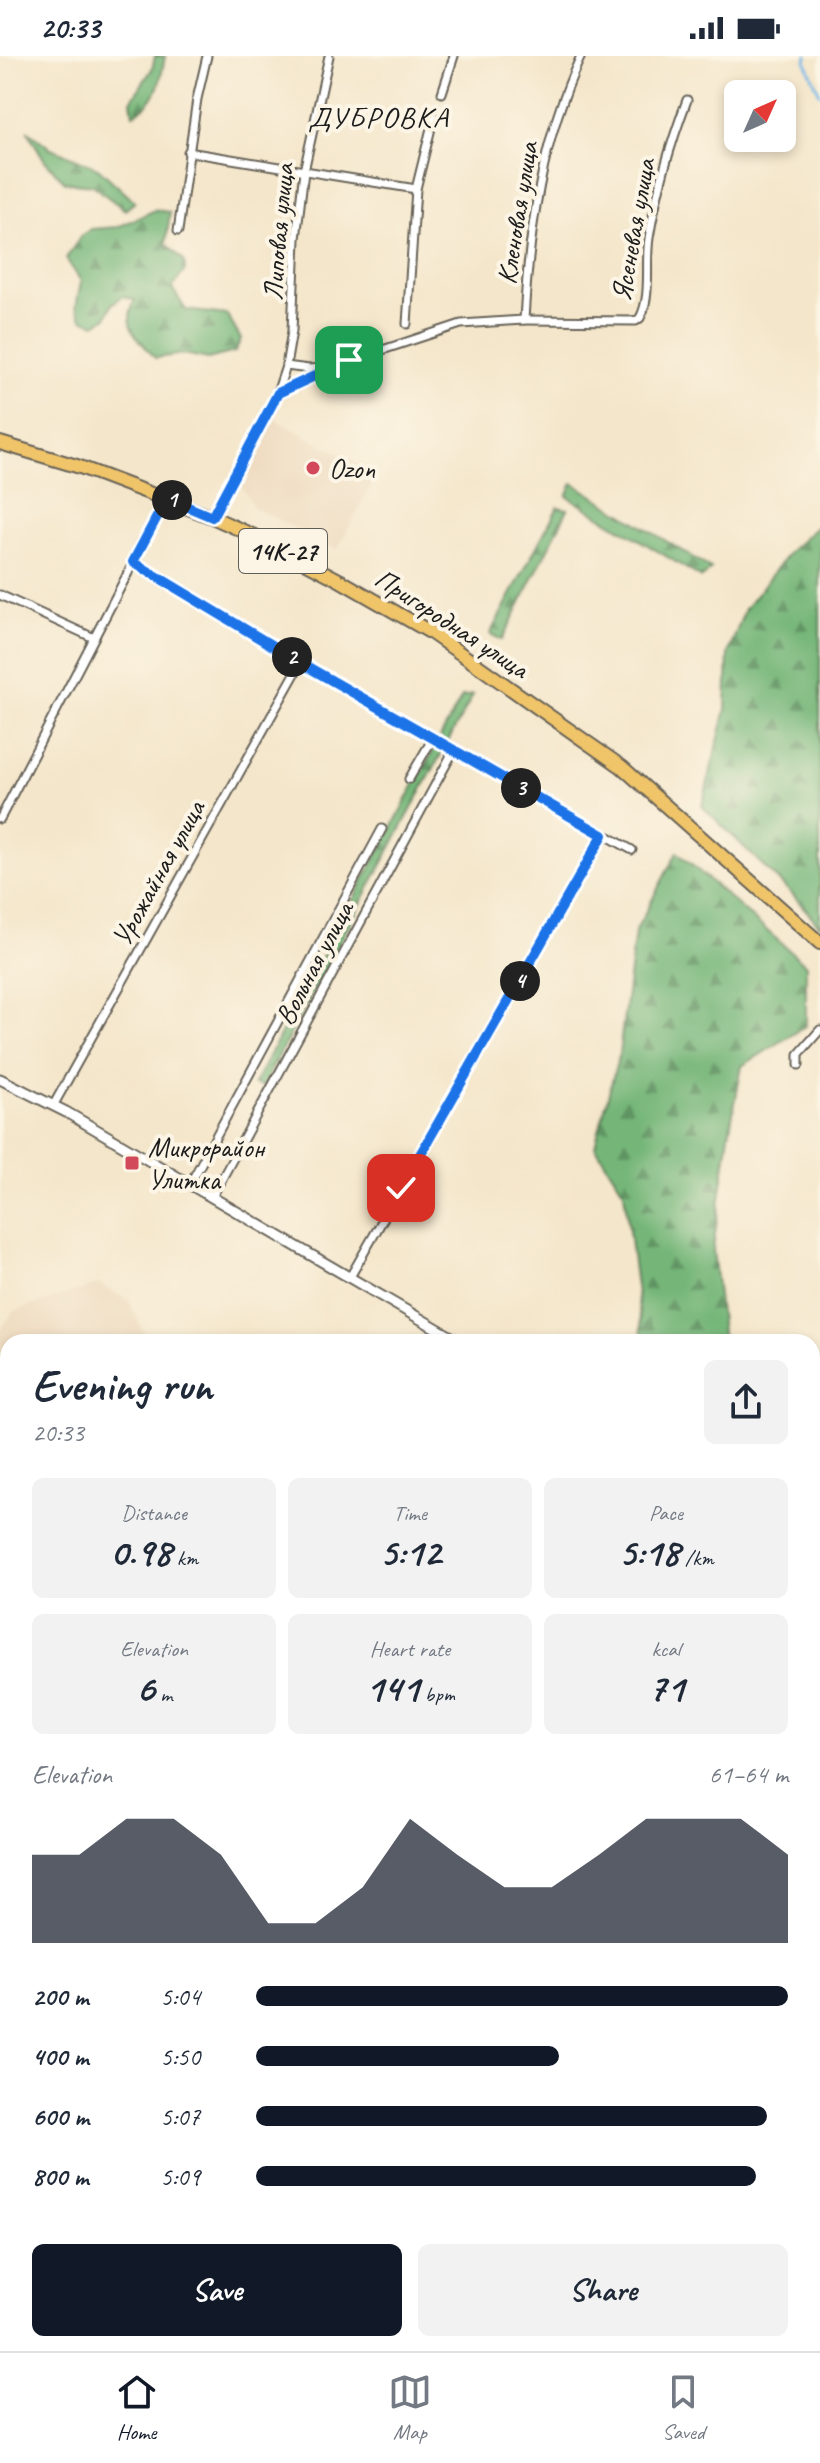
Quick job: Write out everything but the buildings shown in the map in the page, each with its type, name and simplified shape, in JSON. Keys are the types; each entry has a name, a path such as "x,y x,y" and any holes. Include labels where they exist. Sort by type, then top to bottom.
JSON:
{"main road":[{"name":"Пригородная улица","path":"0,443 80,467 212,517 341,581 430,632 622,767 820,943"}],"street":[{"path":"178,231 188,152 207,56"},
{"name":"Липовая улица","path":"212,517 278,393 286,366 292,331 296,239 304,171 329,56"},
{"path":"442,93 454,56"},
{"name":"Кленовая улица","path":"331,367 461,324 524,320 530,238 544,157 557,114 581,56"},
{"name":"Ясеневая улица","path":"524,320 636,321 643,313 648,242 659,182 687,100"},
{"path":"407,324 416,189 434,116"},
{"path":"188,152 416,189"},
{"path":"286,366 309,369 331,367"},
{"path":"278,393 331,367"},
{"path":"0,819 167,498"},
{"path":"133,562 301,663 632,850"},
{"path":"1,598 94,638"},
{"name":"Урожайная улица","path":"53,1106 301,663"},
{"path":"409,779 433,738"},
{"name":"Вольная улица","path":"212,1197 454,750"},
{"name":"Вольная улица","path":"190,1184 382,829"},
{"path":"350,1277 603,835"},
{"path":"799,1065 799,1054 820,1030"},
{"path":"0,1079 190,1184 446,1334"}],"shaded area":[{"path":"272,418 377,474 337,550 253,507 240,483"},
{"path":"99,1284 129,1301 145,1334 0,1334 14,1311"}],"green space":[{"path":"155,56 165,56 157,90 148,104 133,114 131,101 152,69"},
{"path":"27,130 49,147 98,168 135,202 125,210 92,185 65,182 45,161"},
{"path":"155,210 170,212 166,244 184,261 185,270 172,288 186,310 227,315 241,339 235,352 208,359 184,354 155,358 133,332 130,318 135,300 123,296 112,304 107,317 95,324 82,319 76,307 81,281 66,259 80,237 91,229 118,227"},
{"path":"573,483 711,569 702,578 567,496"},
{"path":"558,507 568,509 502,640 490,634"},
{"path":"820,524 820,926 792,894 702,806 726,709 728,654 745,609 791,550"},
{"path":"473,695 262,1087 254,1084 462,697"},
{"path":"677,852 806,965 806,1026 742,1066 713,1249 722,1334 642,1334 624,1192 595,1146 619,1054 635,932"}],"waterway":[{"path":"807,56 806,62 820,94"}],"place":[{"name":"Ozon","path":"313,468"},
{"name":"Микрорайон Улитка","path":"132,1163"}],"district":[{"name":"ДУБРОВКА","path":"379,117"}],"route":[{"path":"349,360 278,393 212,517 167,498 133,562 301,663 603,835 401,1188"}]}
